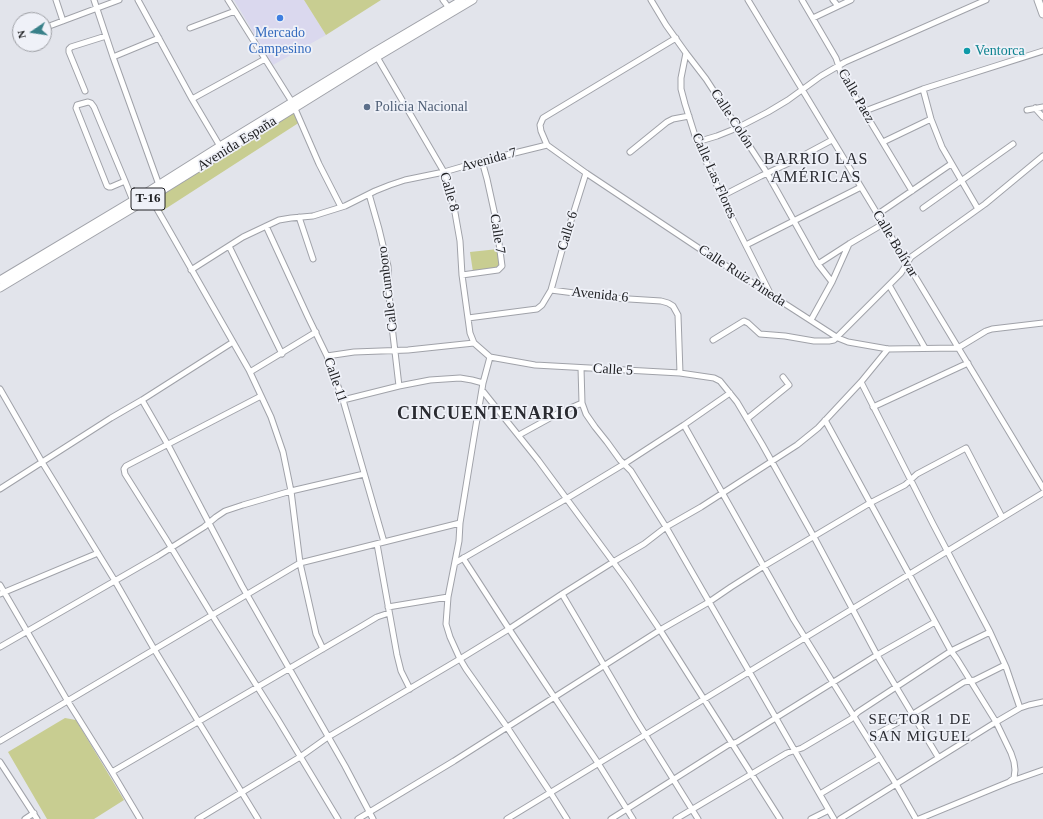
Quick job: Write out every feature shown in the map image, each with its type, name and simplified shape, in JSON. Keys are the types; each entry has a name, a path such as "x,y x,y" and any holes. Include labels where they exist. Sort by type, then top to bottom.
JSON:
{"highway":[{"name":"Avenida España","path":"0,288 462,0"},
{"name":"Avenida España","path":"293,106 473,0"},
{"path":"1038,0 1043,14"},
{"name":"Avenida España","path":"0,280 133,201 149,195 159,185 222,149"}],"street":[{"path":"56,0 63,21"},
{"path":"94,0 113,58 159,185"},
{"path":"52,25 119,0"},
{"path":"138,0 192,99 222,149"},
{"path":"228,0 293,106 319,164 341,207"},
{"path":"442,0 449,8"},
{"name":"Calle Colón","path":"652,0 666,25 706,79 767,173 818,264 832,282"},
{"name":"Calle Bolívar","path":"748,0 1043,488"},
{"name":"Calle Paez","path":"802,0 836,58 841,73 912,191"},
{"path":"833,0 838,6"},
{"path":"813,18 851,0"},
{"path":"697,142 737,128 788,100 838,65 986,0"},
{"path":"190,28 234,11"},
{"path":"85,92 69,49 71,47 106,36"},
{"path":"113,58 159,38"},
{"path":"547,144 540,125 544,118 676,38"},
{"path":"865,112 923,89 1043,51"},
{"name":"Calle Las Flores","path":"686,53 681,78 681,89 697,142 770,294"},
{"name":"Calle 8","path":"378,57 444,172 454,207 460,241 462,275 470,333 474,343"},
{"path":"192,99 265,59"},
{"path":"923,89 931,118 942,147 978,209"},
{"path":"125,181 111,187 107,186 76,108 77,105 88,102 94,107 125,181 133,201"},
{"path":"1027,110 1043,106"},
{"path":"1035,108 1043,117"},
{"path":"630,152 673,118 688,116"},
{"path":"883,142 931,118"},
{"path":"722,196 832,140"},
{"name":"Avenida 7","path":"191,270 243,237 279,220 313,216 341,207 390,185 405,180 444,172 547,144"},
{"name":"Calle Ruiz Pineda","path":"547,144 586,173 838,338 848,342 888,349 958,348"},
{"path":"924,208 1013,144"},
{"path":"712,340 744,321 760,334 819,341 829,341 838,338 901,273 911,257 978,209 1043,156"},
{"name":"Calle 7","path":"462,275 498,270 502,266 496,220 482,161"},
{"path":"878,214 951,164"},
{"name":"Calle 6","path":"551,290 586,173"},
{"path":"746,245 861,187"},
{"name":"Calle Cumboro","path":"369,194 388,266 390,309 399,386"},
{"path":"149,195 250,372 271,417 280,445 291,491 300,563 316,634 323,648"},
{"path":"299,217 313,260"},
{"path":"818,264 883,224"},
{"name":"Calle 11","path":"266,226 327,356 343,400 384,542"},
{"path":"811,320 832,282 849,244"},
{"path":"229,246 282,354"},
{"path":"889,286 925,348"},
{"path":"468,318 537,309 542,305 551,290"},
{"name":"Avenida 6","path":"551,290 613,298 661,301 673,306 678,315 680,374"},
{"path":"958,348 992,329 1043,323"},
{"path":"250,372 316,332"},
{"path":"0,489 233,342"},
{"path":"327,356 354,352 474,343 490,358 483,383 460,523 459,541 448,597 446,624 460,660 507,727 567,819"},
{"path":"198,819 300,757 328,737 509,630 612,562 644,544 666,527 723,493 797,445 818,428 861,382 888,349"},
{"name":"Calle 5","path":"490,358 535,365 680,374 714,378 720,382 730,393 747,419 772,462 877,655 938,757"},
{"path":"873,407 968,363"},
{"path":"581,368 582,403 586,414 631,471 666,527 834,819"},
{"path":"747,419 789,385 783,377"},
{"path":"343,400 430,380 452,378 472,380 483,383"},
{"path":"861,382 990,632 1005,665 1020,708"},
{"path":"0,389 42,462 98,552 154,649 258,819"},
{"path":"482,390 519,435 628,582 733,743 780,819"},
{"path":"455,563 624,464 730,393"},
{"path":"261,396 126,466 124,469 124,474 171,547 338,819"},
{"path":"142,400 168,445 208,523 288,669 345,766 373,819"},
{"path":"519,435 559,413 582,403"},
{"path":"825,420 951,651 996,722 1014,762 1014,778 1009,782"},
{"path":"684,425 751,545 805,637 916,819"},
{"path":"358,819 660,630 709,602 764,566 870,503 905,485 917,474 966,448 1002,517"},
{"path":"0,647 115,581 171,547 225,511 291,491 364,474"},
{"path":"507,819 1043,493"},
{"path":"0,741 300,563 460,523"},
{"path":"377,544 397,655 410,689"},
{"path":"2,593 98,552"},
{"path":"463,558 634,819"},
{"path":"0,585 2,593 140,819"},
{"path":"562,594 645,735 698,819"},
{"path":"112,772 323,648 336,642 388,610 448,597"},
{"path":"611,819 728,745 776,718 877,655 935,622"},
{"path":"676,819 787,753 808,744 851,719 858,712 951,651 990,632"},
{"path":"868,740 964,682 975,680 1005,665"},
{"path":"840,819 938,757 1020,708 1043,702"},
{"path":"820,794 880,758"},
{"path":"0,762 37,819"},
{"path":"919,819 1009,782 1043,770"},
{"path":"811,819 829,810"},
{"path":"25,819 34,814"}],"shaded area":[{"name":"Mercado Campesino","path":"234,0 304,0 326,35 273,65"}],"green space":[{"path":"304,0 381,0 326,35"},
{"path":"294,109 300,122 159,213 150,198"},
{"path":"498,249 501,268 473,272 470,252"},
{"path":"65,718 76,720 124,800 94,819 47,819 8,752"}],"place":[{"name":"Mercado Campesino","path":"280,18"},
{"name":"Ventorca","path":"967,51"},
{"name":"Policia Nacional","path":"367,107"}],"district":[{"name":"BARRIO LAS AMÉRICAS","path":"816,169"},
{"name":"CINCUENTENARIO","path":"488,414"},
{"name":"SECTOR 1 DE SAN MIGUEL","path":"920,728"}]}
